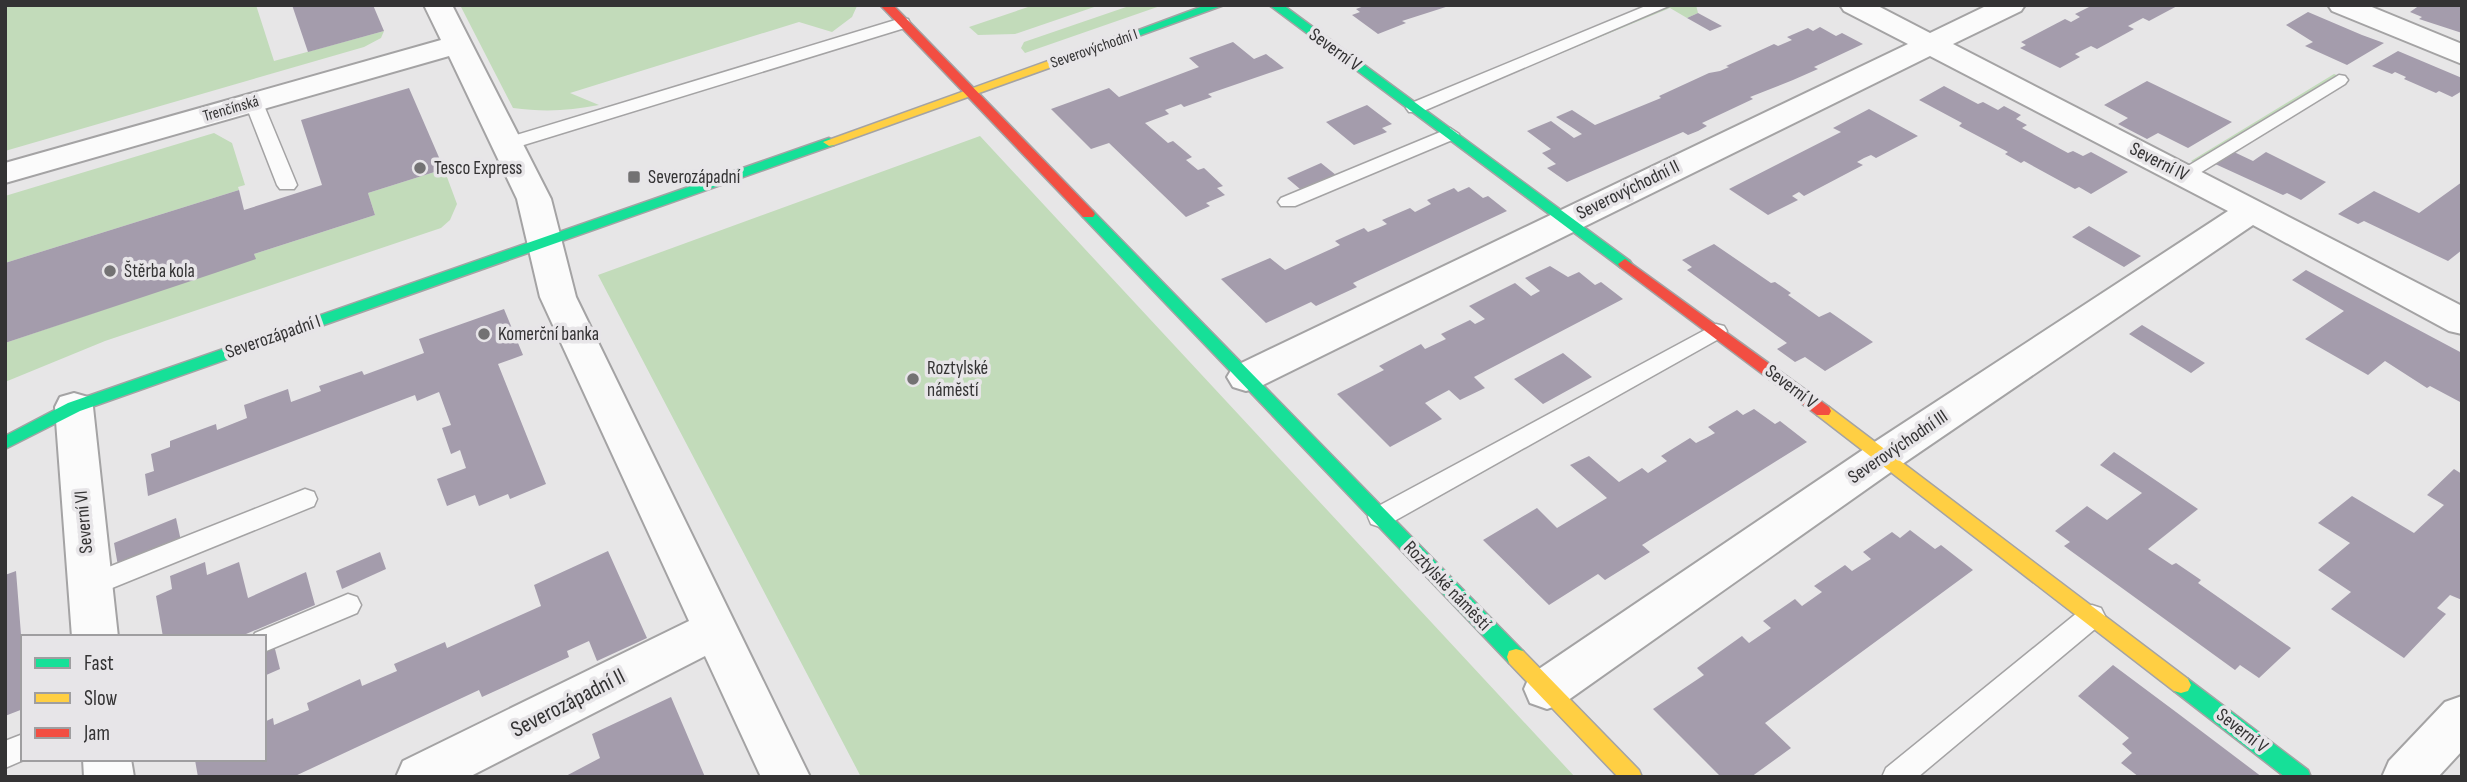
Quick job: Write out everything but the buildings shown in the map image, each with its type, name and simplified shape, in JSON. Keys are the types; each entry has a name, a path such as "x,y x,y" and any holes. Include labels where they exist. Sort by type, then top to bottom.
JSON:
{"street":[{"path":"438,5 534,199 558,297 786,777"},
{"name":"Roztylské náměstí","path":"886,5 1632,777"},
{"name":"Severovýchodní I","path":"970,93 1219,5"},
{"name":"Severní V","path":"1275,5 1884,456 2301,777"},
{"name":"Severní IV","path":"1854,5 2252,210 2462,322"},
{"name":"Severovýchodní II","path":"1246,377 1566,219 2011,5"},
{"path":"2351,7 2462,55"},
{"name":"Trenčínská","path":"5,173 457,45"},
{"path":"545,242 970,93"},
{"name":"Severovýchodní III","path":"1547,689 1884,456 2252,210"},
{"name":"Severozápadní I","path":"5,443 74,407 545,242"},
{"name":"Severní VI","path":"74,407 95,635"},
{"name":"Severozápadní II","path":"420,777 716,629"},
{"path":"2406,777 2462,717"}],"lane":[{"path":"1415,108 1663,5"},
{"path":"507,144 902,23"},
{"path":"2183,175 2339,80"},
{"path":"254,103 287,185"},
{"path":"1288,202 1450,134"},
{"path":"1380,516 1716,331"},
{"path":"90,586 305,499"},
{"path":"266,640 348,605"},
{"path":"1896,777 2092,616"},
{"path":"5,755 21,748"}],"green space":[{"path":"5,5 256,5 274,61 384,31 381,38 364,47 5,151"},
{"path":"460,5 857,6 852,17 832,32 799,22 570,93 599,105 545,110 513,108"},
{"path":"1034,5 1100,5 1015,34 978,35 969,27"},
{"path":"1132,5 1163,5 1025,53 1021,48 1024,42"},
{"path":"1649,5 1696,5 1698,13 1687,18 1670,8 1436,105"},
{"path":"2334,74 2349,80 2206,169 2191,161"},
{"path":"214,133 232,143 245,185 238,187 239,190 5,263 5,196"},
{"path":"980,136 1575,777 861,777 598,275"},
{"path":"444,169 457,204 450,220 441,228 105,341 5,382 5,343 255,258 254,254 375,215 368,193"}],"traffic: fast":[{"path":"1126,37 1218,5"},
{"path":"1275,5 1625,264"},
{"path":"5,443 74,407 829,142"},
{"path":"1088,214 1516,657"},
{"path":"2181,685 2301,777"}],"traffic: slow":[{"path":"829,142 1126,37"},
{"path":"1823,411 2181,685"},
{"path":"1516,657 1632,777"}],"traffic: jam":[{"path":"886,5 1088,214"},
{"path":"1625,264 1823,411"}],"place":[{"name":"Tesco Express","path":"420,168"},
{"name":"Severozápadní","path":"634,177"},
{"name":"Štěrba kola","path":"110,271"},
{"name":"Komerční banka","path":"484,334"},
{"name":"Roztylské náměstí","path":"913,379"}]}
